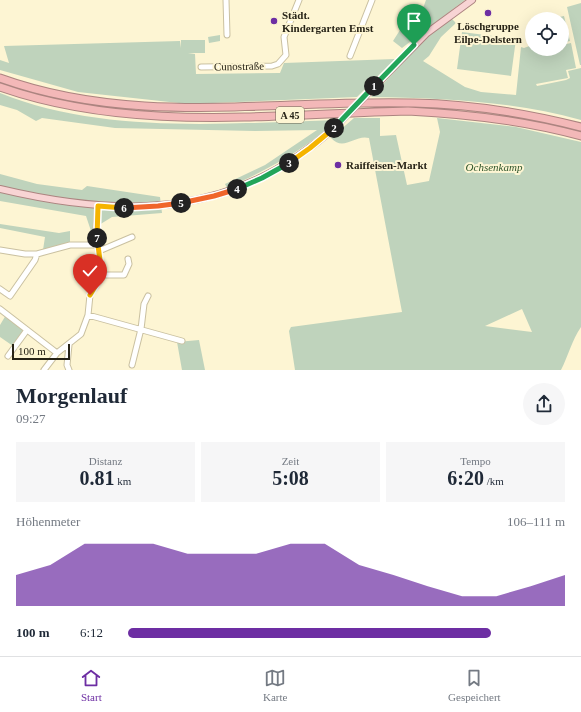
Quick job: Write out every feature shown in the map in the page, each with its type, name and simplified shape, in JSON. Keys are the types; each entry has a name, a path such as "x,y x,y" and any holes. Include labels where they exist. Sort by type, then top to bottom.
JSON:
{"highway":[{"path":"0,75 4,80"},
{"name":"A 45","path":"4,80 74,98 137,107 190,109 339,104 448,104 512,112 581,127"},
{"name":"A 45","path":"0,87 72,107 129,115 190,117 422,112 481,116 531,124 581,136"}],"main road":[{"path":"0,189 39,197 98,206 123,208 158,206 200,200 228,192 262,178 289,163 310,148 336,126 408,51 439,23 472,0"}],"street":[{"path":"226,0 227,35"},
{"name":"Cunostraße","path":"200,67 272,66 278,64 286,55 284,37 299,0"},
{"path":"350,56 372,0"},
{"path":"44,370 57,353 81,334 88,315 90,295 102,275 96,227 98,206"},
{"path":"99,251 132,238"},
{"path":"0,250 25,254 37,254 70,245 98,245"},
{"path":"0,289 10,296 36,260 37,254"},
{"path":"102,275 124,275 129,264 128,259"},
{"path":"132,365 141,330 144,304 148,296"},
{"path":"0,309 57,353"},
{"path":"88,315 182,341"},
{"path":"8,356 27,330"},
{"path":"69,345 67,365 69,370"}],"green space":[{"path":"426,0 465,0 402,48 393,41 400,30 417,25"},
{"path":"581,3 581,65 580,65 567,7"},
{"path":"451,18 456,23 441,37 429,56 423,61 465,87 481,92 516,95 521,47 525,48 525,56 569,56 569,43 571,43 576,68 566,70 568,78 536,84 537,86 566,80 570,78 568,71 581,68 581,120 529,109 477,102 424,98 371,97 423,41"},
{"path":"462,32 516,39 511,76 457,69"},
{"path":"220,35 220,41 209,43 208,37"},
{"path":"181,40 205,40 205,53 188,53 195,54 196,74 280,73 284,63 395,59 357,97 188,104 78,92 0,70 0,60 9,63 4,46 180,41 181,48"},
{"path":"0,93 40,106 81,115 123,121 209,124 337,120 298,150 227,188 225,184 265,165 317,130 255,131 115,128 42,118 36,121 17,110 0,105"},
{"name":"Ochsenkamp","path":"354,118 380,118 380,136 396,135 407,185 429,181 440,132 437,118 516,127 581,142 581,327 575,337 561,370 295,370 289,331 291,327 402,312 369,138 364,137 345,143 340,143 331,138","holes":["522,309 532,332 485,326"]},
{"path":"0,174 37,184 82,190 87,186 160,197 162,213 112,217 99,225 94,232 91,231 86,216 0,201"},
{"path":"0,224 59,233 70,231 70,243 43,250 45,237 0,228"},
{"path":"6,315 23,330 13,346 0,337 0,325"},
{"path":"199,340 205,370 182,370 177,342"}],"place":[{"name":"Löschgruppe Eilpe-Delstern","path":"488,13"},
{"name":"Städt. Kindergarten Emst","path":"274,21"},
{"name":"Raiffeisen-Markt","path":"338,165"}],"route":[{"path":"90,295 102,275 96,227 98,206 123,208 158,206 200,200 228,192 262,178 289,163 324,137 414,45"}]}
